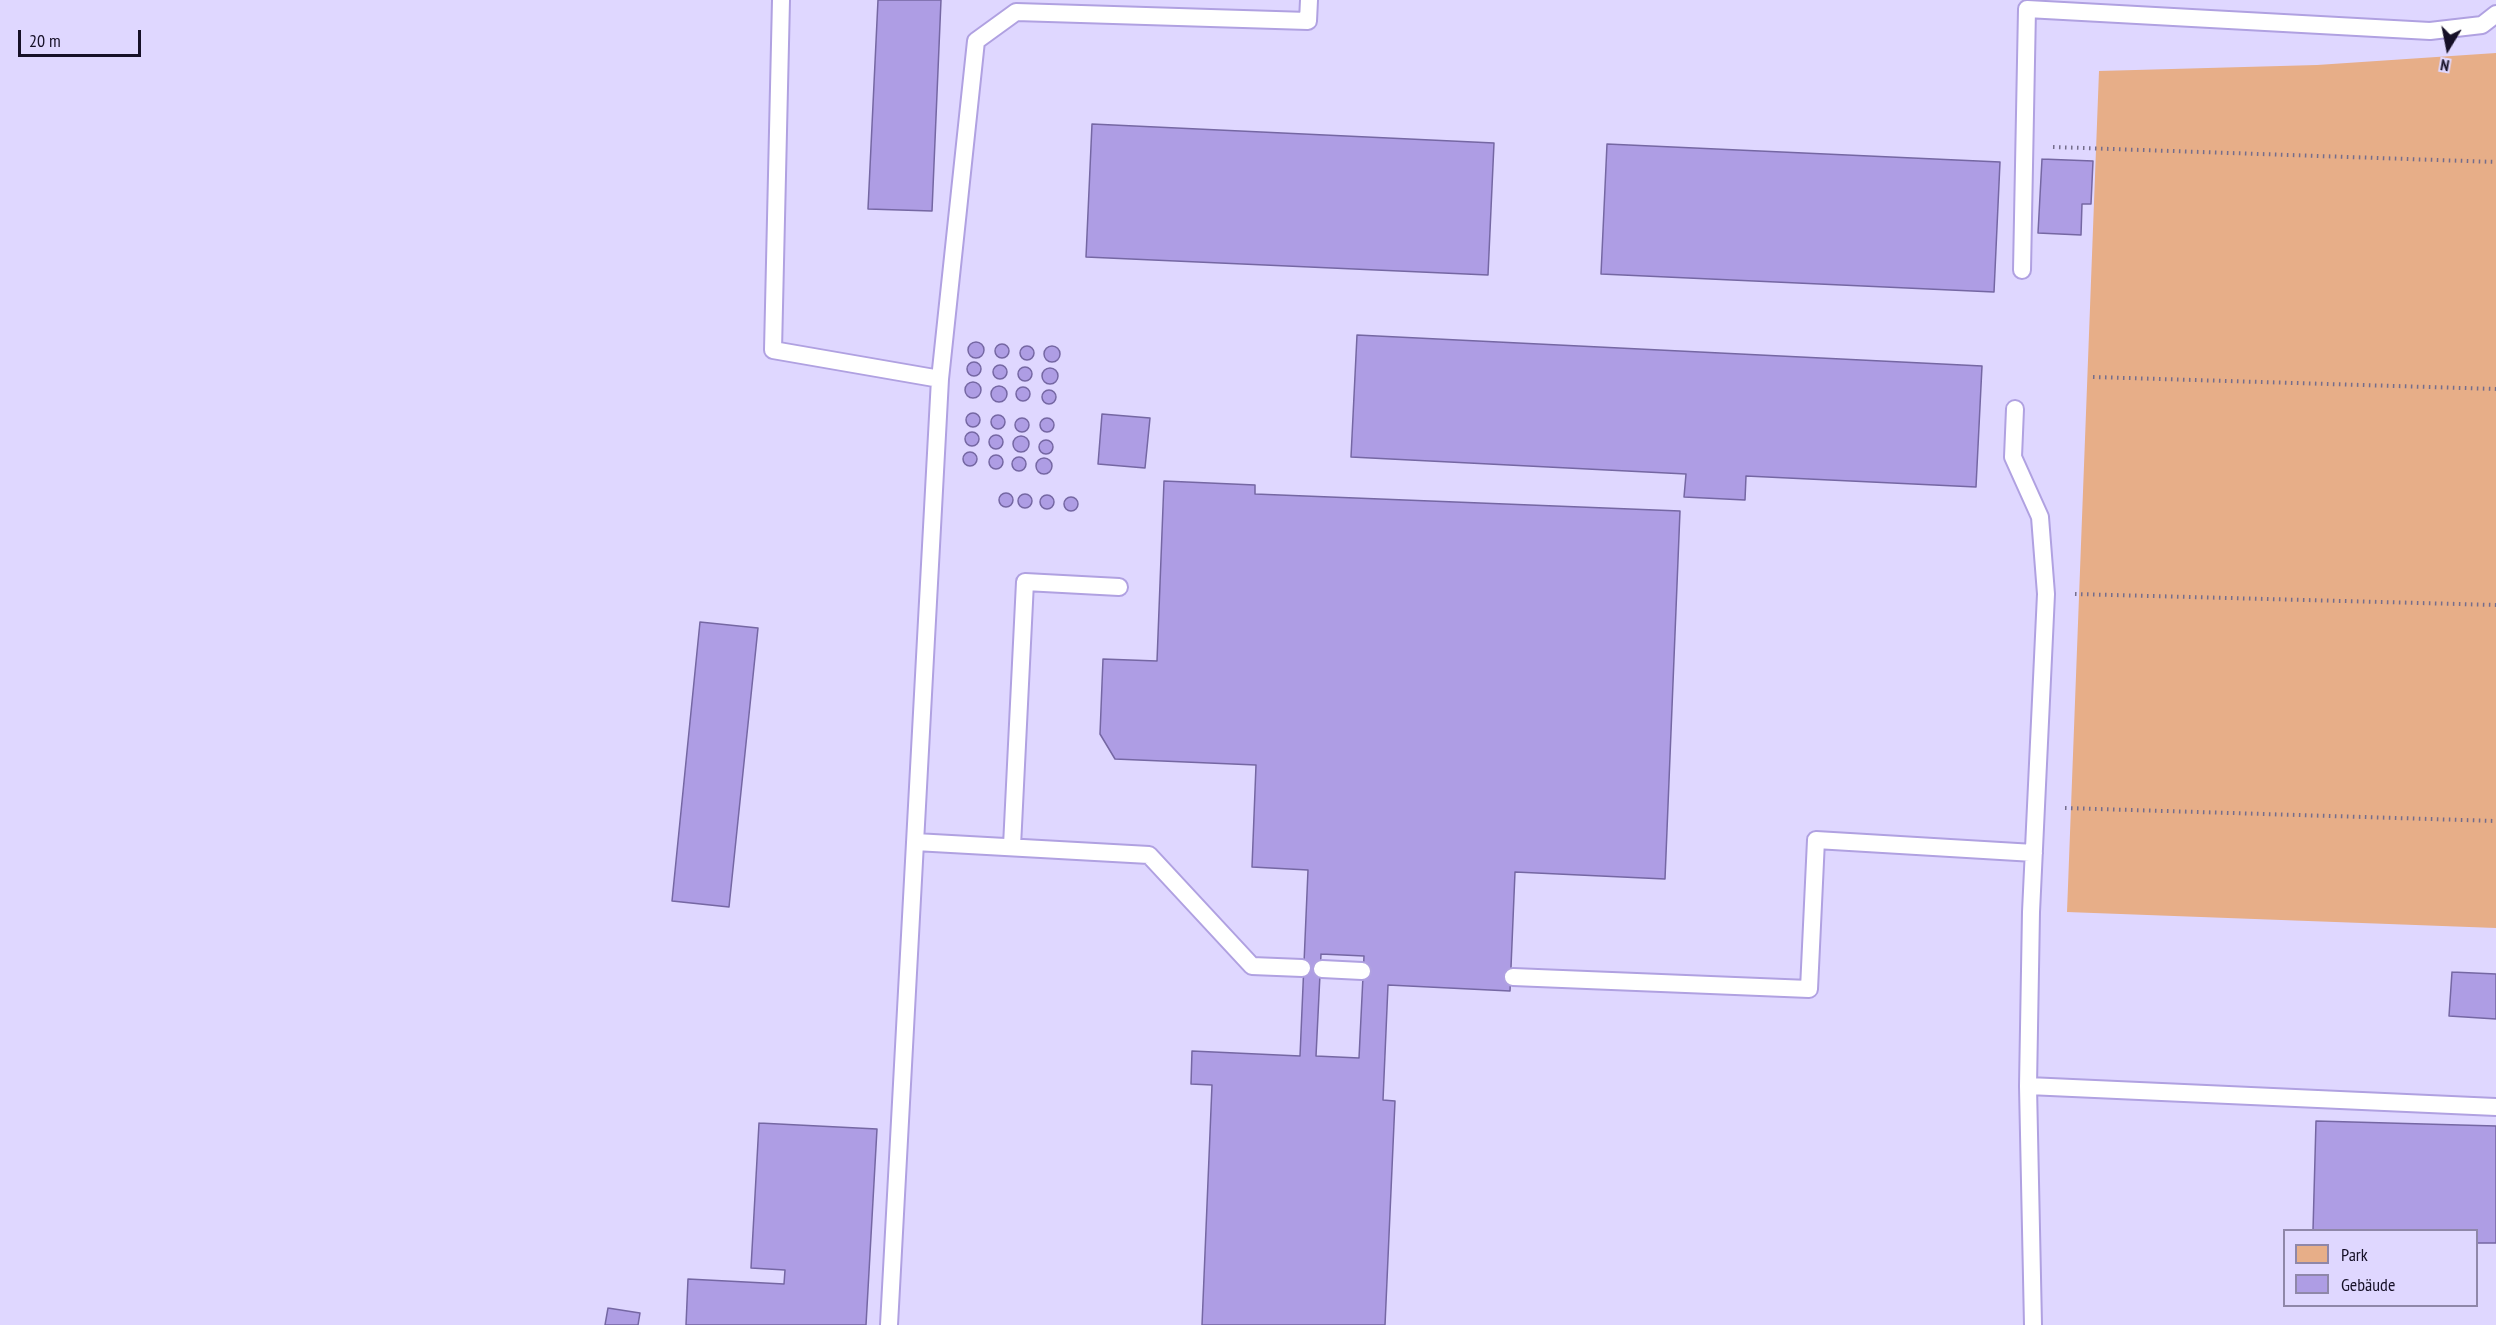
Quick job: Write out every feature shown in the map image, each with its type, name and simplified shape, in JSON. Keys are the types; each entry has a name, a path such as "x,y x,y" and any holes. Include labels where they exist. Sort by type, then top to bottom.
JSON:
{"lane":[{"path":"781,0 773,350 940,379"},
{"path":"889,1325 940,379 976,41 1016,12 1308,21 1309,0"},
{"path":"2022,270 2027,9 2430,31 2482,25 2496,14"},
{"path":"2015,409 2013,457 2040,517 2046,594 2034,853 2028,1086 2033,1325"},
{"path":"1011,846 1025,582 1119,587"},
{"path":"1513,977 1809,989 1816,840 2034,853"},
{"path":"915,842 1149,855 1252,966 1302,968"},
{"path":"1322,969 1362,970"},
{"path":"2028,1086 2496,1107"}],"path":[{"path":"2024,146 2496,162"},
{"path":"2093,377 2496,388"},
{"path":"2075,594 2496,605"},
{"path":"2065,808 2496,821"}],"green space":[{"path":"2496,53 2496,928 2067,912 2099,71 2317,65"}],"building":[{"path":"878,0 941,0 932,211 868,209"},
{"path":"1092,124 1494,143 1488,275 1086,257"},
{"path":"1607,144 2000,162 1994,292 1601,274"},
{"path":"2042,159 2093,161 2091,204 2082,204 2081,235 2038,233"},
{"path":"1357,335 1982,366 1976,487 1746,476 1745,500 1684,497 1686,474 1351,457"},
{"path":"976,342 984,350 976,358 968,350"},
{"path":"999,344 1005,344 1009,351 1005,358 999,358 995,354 995,348"},
{"path":"1024,346 1030,346 1034,353 1030,360 1024,360 1020,356 1020,350"},
{"path":"1052,346 1060,354 1052,362 1044,354"},
{"path":"971,362 977,362 981,369 977,376 971,376 967,372 967,366"},
{"path":"997,365 1003,365 1007,372 1003,379 997,379 993,375 993,369"},
{"path":"1022,367 1028,367 1032,374 1028,381 1022,381 1018,377 1018,371"},
{"path":"1050,368 1058,376 1050,384 1042,376"},
{"path":"973,382 981,390 973,398 965,390"},
{"path":"999,386 1007,394 999,402 991,394"},
{"path":"1020,387 1026,387 1030,394 1026,401 1020,401 1016,397 1016,391"},
{"path":"1046,390 1052,390 1056,397 1052,404 1046,404 1042,400 1042,394"},
{"path":"970,413 976,413 980,420 976,427 970,427 966,423 966,417"},
{"path":"1102,414 1150,418 1145,468 1098,464"},
{"path":"995,415 1001,415 1005,422 1001,429 995,429 991,425 991,419"},
{"path":"1019,418 1025,418 1029,425 1025,432 1019,432 1015,428 1015,422"},
{"path":"1044,418 1050,418 1054,425 1050,432 1044,432 1040,428 1040,422"},
{"path":"969,432 975,432 979,439 975,446 969,446 965,442 965,436"},
{"path":"993,435 999,435 1003,442 999,449 993,449 989,445 989,439"},
{"path":"1021,436 1029,444 1021,452 1013,444"},
{"path":"1043,440 1049,440 1053,447 1049,454 1043,454 1039,450 1039,444"},
{"path":"967,452 973,452 977,459 973,466 967,466 963,462 963,456"},
{"path":"993,455 999,455 1003,462 999,469 993,469 989,465 989,459"},
{"path":"1016,457 1022,457 1026,464 1022,471 1016,471 1012,467 1012,461"},
{"path":"1044,458 1052,466 1044,474 1036,466"},
{"path":"1164,481 1255,485 1255,494 1680,511 1665,879 1515,872 1510,991 1388,985 1383,1100 1395,1101 1385,1325 1202,1325 1212,1085 1191,1084 1192,1051 1300,1056 1308,870 1252,867 1256,765 1115,759 1100,734 1103,659 1157,661","holes":["1321,954 1364,956 1359,1058 1316,1056"]},
{"path":"1003,493 1009,493 1013,500 1009,507 1003,507 999,503 999,497"},
{"path":"1022,494 1028,494 1032,501 1028,508 1022,508 1018,504 1018,498"},
{"path":"1044,495 1050,495 1054,502 1050,509 1044,509 1040,505 1040,499"},
{"path":"1068,497 1074,497 1078,504 1074,511 1068,511 1064,507 1064,501"},
{"path":"700,622 758,628 729,907 672,901"},
{"path":"2452,972 2496,974 2496,1019 2449,1016"},
{"path":"2316,1121 2496,1126 2496,1243 2478,1243 2478,1229 2313,1229"},
{"path":"759,1123 877,1129 866,1325 686,1325 688,1279 784,1284 785,1270 751,1268"},
{"path":"608,1308 640,1313 638,1325 605,1325"}]}
